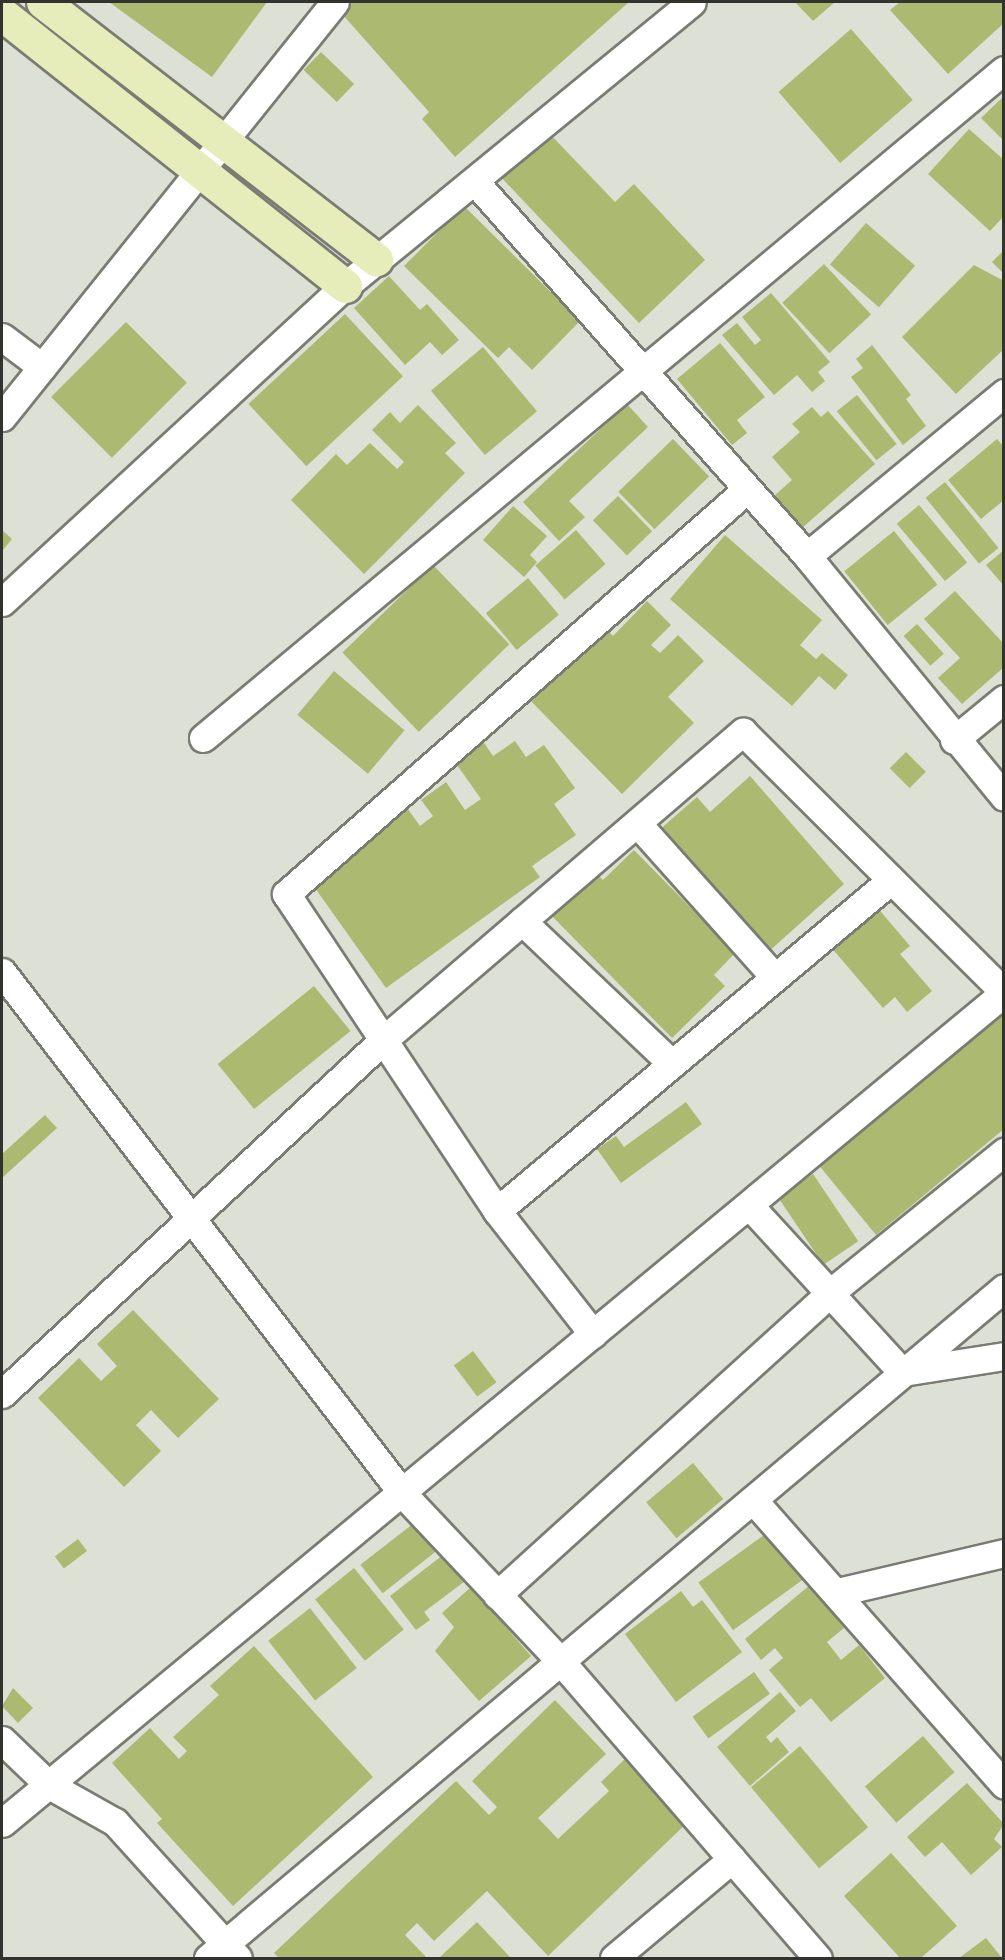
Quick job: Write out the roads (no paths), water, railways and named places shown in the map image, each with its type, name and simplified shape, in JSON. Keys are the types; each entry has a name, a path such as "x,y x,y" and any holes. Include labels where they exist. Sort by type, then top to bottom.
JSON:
{"street":[{"path":"43,2 376,259"},
{"path":"2,417 202,172 335,2"},
{"path":"2,602 345,286 376,259 476,183 689,2"},
{"path":"2,14 345,286"},
{"path":"203,738 643,375 1004,70"},
{"path":"476,183 643,375 807,556 954,740 1004,797"},
{"path":"2,337 42,367"},
{"path":"807,556 1004,393"},
{"path":"593,1335 497,1210 381,1042 285,894 746,490"},
{"path":"954,740 1004,699"},
{"path":"2,1394 194,1221 381,1042 743,732 1004,993 403,1494 2,1823"},
{"path":"637,823 774,976"},
{"path":"497,1210 891,880"},
{"path":"522,921 672,1064"},
{"path":"2,972 403,1494 563,1664 818,1959"},
{"path":"497,1595 831,1292 1004,1152"},
{"path":"749,1205 902,1372"},
{"path":"2,1740 49,1785 115,1822 223,1953 902,1372 1004,1288"},
{"path":"902,1372 1004,1356"},
{"path":"754,1501 838,1592 1004,1785"},
{"path":"838,1592 1004,1553"},
{"path":"614,1959 732,1859"}]}
